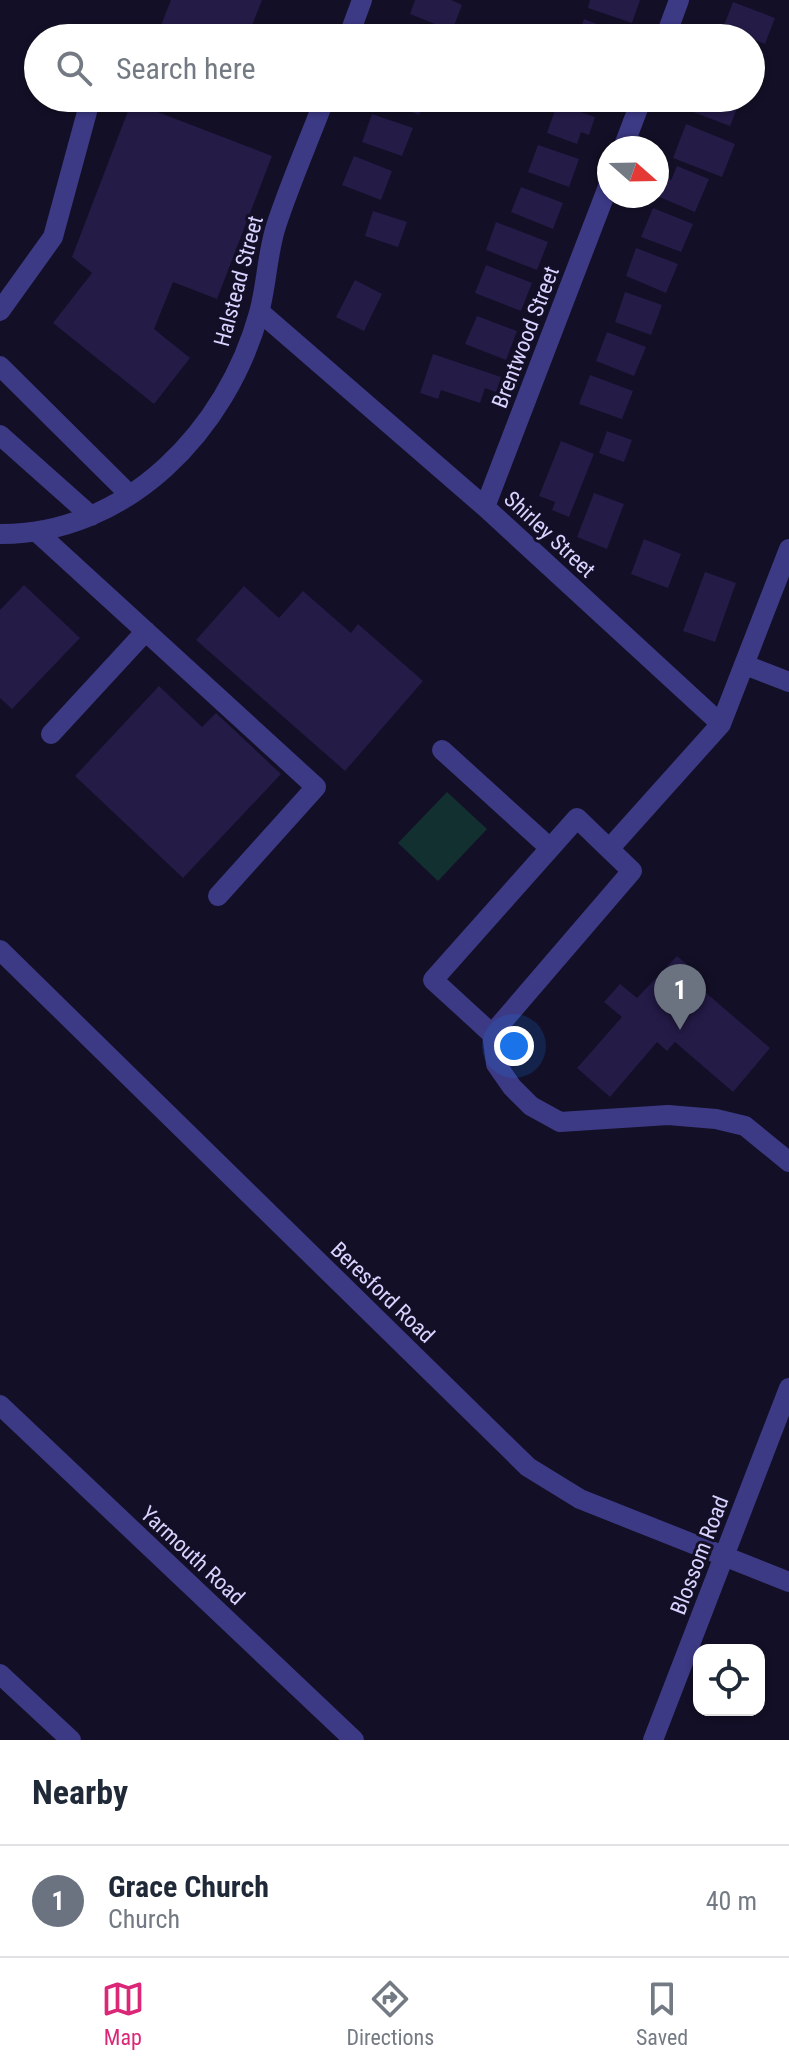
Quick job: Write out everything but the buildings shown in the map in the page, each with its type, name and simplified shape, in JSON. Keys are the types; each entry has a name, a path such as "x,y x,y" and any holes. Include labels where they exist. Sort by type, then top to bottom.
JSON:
{"street":[{"path":"353,24 362,0"},
{"path":"670,24 679,0"},
{"path":"0,311 53,237 87,112"},
{"name":"Halstead Street","path":"0,534 37,532 91,516 130,495 169,466 198,435 226,395 260,312 276,226 320,112"},
{"path":"628,136 637,112"},
{"name":"Brentwood Street","path":"485,507 600,208"},
{"name":"Shirley Street","path":"260,312 485,507 721,724"},
{"path":"0,366 130,495"},
{"path":"0,435 91,516"},
{"path":"37,532 316,787 218,896"},
{"path":"609,849 721,724 789,549"},
{"path":"51,734 146,631"},
{"path":"745,665 789,682"},
{"path":"442,750 550,848"},
{"path":"492,1034 632,871 577,818 433,980 492,1034 496,1064 512,1087 531,1106 560,1122 668,1115 716,1119 745,1126 789,1162"},
{"name":"Beresford Road","path":"0,950 528,1467 580,1499 789,1582"},
{"name":"Blossom Road","path":"653,1740 789,1388"},
{"name":"Yarmouth Road","path":"0,1405 354,1740"},
{"path":"0,1674 71,1740"}],"green space":[{"path":"447,792 487,829 438,881 398,843"}],"place":[{"name":"Grace Church","path":"680,1030"}]}
